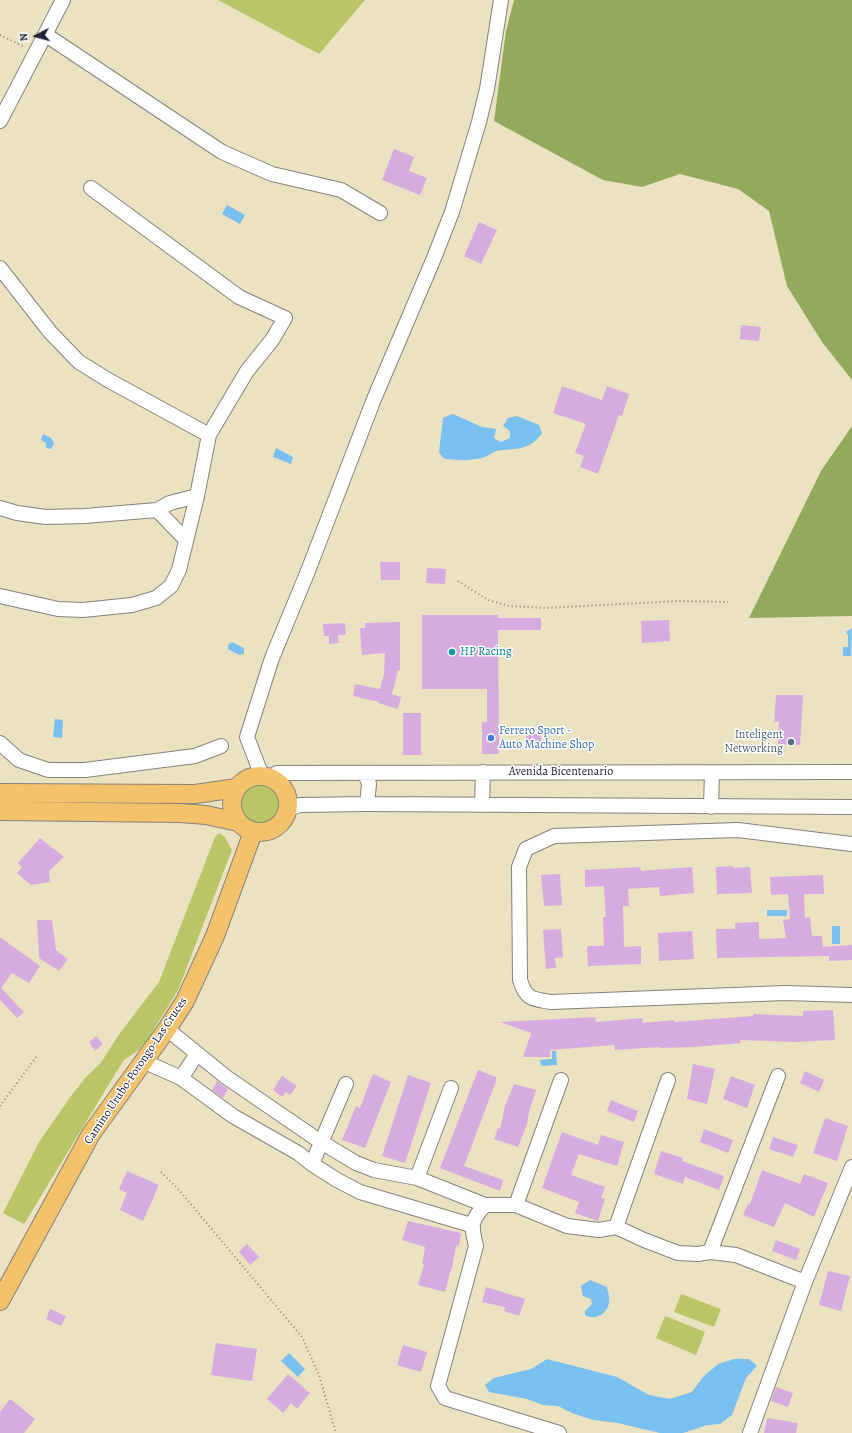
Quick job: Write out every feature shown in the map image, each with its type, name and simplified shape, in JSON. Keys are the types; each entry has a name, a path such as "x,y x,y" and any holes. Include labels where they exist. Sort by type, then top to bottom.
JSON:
{"main road":[{"path":"266,777 279,783 285,791 288,800 288,809 285,818 275,828 262,833 253,832 244,828 233,814 233,796 237,788 248,779 266,777"},
{"path":"0,792 195,794 237,788"},
{"path":"0,811 180,813 206,815 238,822"},
{"name":"Camino Urubo-Porongo-Las Cruces","path":"0,1301 6,1282 91,1134 167,1029 185,1001 215,936 253,832"}],"street":[{"path":"0,121 63,0"},
{"path":"266,777 247,737 272,658 308,571 374,399 452,212 479,122 487,89 501,0"},
{"path":"46,35 222,152 272,174 341,190 380,213"},
{"path":"0,596 58,609 83,610 132,605 156,598 171,586 179,570 197,496 209,435 247,372 272,340 285,318 239,297 91,188"},
{"path":"0,268 50,332 79,362 108,380 209,435"},
{"path":"0,508 16,513 46,517 85,516 157,510 170,503 197,496"},
{"path":"157,510 186,540"},
{"path":"0,743 19,760 48,770 78,770 195,756 221,746"},
{"path":"482,804 483,772"},
{"name":"Avenida Bicentenario","path":"266,777 277,773 852,772"},
{"path":"365,773 369,784 367,804"},
{"path":"711,807 712,773"},
{"path":"288,809 300,805 367,804 852,807"},
{"path":"852,844 738,830 554,836 526,849 519,867 520,980 523,991 529,998 551,1002 785,992 852,995"},
{"path":"167,1029 226,1078 321,1142 356,1163 374,1170 417,1178 485,1205 516,1205 566,1226 599,1230 616,1227 678,1253 698,1254 710,1252 736,1255 805,1282"},
{"path":"182,1078 197,1054"},
{"path":"143,1061 182,1078 233,1116 298,1153 312,1164 360,1192 471,1225"},
{"path":"710,1252 778,1076"},
{"path":"516,1205 561,1080"},
{"path":"616,1227 668,1080"},
{"path":"312,1164 346,1084"},
{"path":"417,1178 451,1088"},
{"path":"750,1433 805,1282 852,1167"},
{"path":"485,1205 476,1215 471,1225 476,1246 438,1386 445,1398 559,1433"}],"path":[{"path":"0,35 35,52"},
{"path":"458,581 488,600 509,606 545,608 679,601 728,602"},
{"path":"0,1106 37,1056"},
{"path":"161,1172 183,1195 302,1337 321,1381 336,1433"}],"green space":[{"path":"218,0 365,0 319,54"},
{"path":"514,0 852,0 852,380 822,342 787,286 769,211 738,189 680,174 642,187 603,180 494,121 506,31"},
{"path":"852,426 852,616 749,618 821,471"},
{"path":"259,784 267,786 273,790 277,796 279,804 277,812 273,818 267,822 259,824 251,822 245,818 241,812 239,804 241,796 245,790 251,786"},
{"path":"219,833 225,837 232,850 178,990 148,1039 139,1050 124,1060 24,1224 3,1213 39,1142 71,1096 86,1077 100,1064 120,1033 159,982 215,837"},
{"path":"681,1294 721,1309 714,1327 674,1312"},
{"path":"665,1316 705,1332 696,1355 656,1338"}],"water":[{"path":"227,205 245,215 240,224 222,214"},
{"path":"453,414 482,427 496,429 494,438 501,442 510,438 510,431 503,426 508,418 517,416 539,425 542,433 533,443 522,448 496,451 485,457 474,459 453,460 443,458 439,452 443,418"},
{"path":"43,434 51,438 54,443 51,449 46,448 46,443 41,440"},
{"path":"276,448 293,457 291,464 273,457"},
{"path":"852,628 851,656 843,656 843,647 848,647 848,635 846,632"},
{"path":"232,642 244,648 244,654 239,655 228,649 228,645"},
{"path":"55,719 63,720 62,738 53,737"},
{"path":"767,910 787,910 787,916 767,916"},
{"path":"832,926 840,926 840,944 832,944"},
{"path":"552,1051 556,1051 557,1065 541,1066 540,1060 552,1059"},
{"path":"590,1280 607,1287 609,1295 608,1307 603,1313 596,1317 589,1317 585,1315 585,1311 592,1304 591,1299 583,1296 581,1286"},
{"path":"289,1353 305,1369 298,1377 281,1361"},
{"path":"547,1359 617,1377 649,1395 670,1399 692,1392 703,1377 718,1364 734,1359 749,1359 757,1366 746,1378 732,1415 720,1424 707,1425 683,1433 660,1433 618,1423 593,1420 572,1413 558,1406 543,1405 527,1399 489,1392 485,1385 494,1378 531,1369"}],"building":[{"path":"394,149 414,157 409,171 427,178 420,195 382,180"},
{"path":"479,222 497,230 481,264 464,256"},
{"path":"741,325 761,327 759,341 740,339"},
{"path":"562,386 602,400 607,386 629,394 622,416 619,415 598,474 580,467 584,456 575,453 586,424 553,413"},
{"path":"380,562 400,562 400,580 381,580"},
{"path":"427,568 446,569 445,584 426,583"},
{"name":"HP Racing","path":"422,615 498,615 498,618 541,618 541,630 498,630 499,754 482,754 482,722 487,722 487,689 422,689"},
{"path":"669,620 670,641 642,643 641,621"},
{"path":"400,622 400,670 398,670 392,694 401,697 398,709 378,703 379,702 353,696 355,684 380,689 384,674 385,653 362,655 360,628 365,628 365,623"},
{"path":"345,623 346,635 338,635 339,643 329,644 329,636 324,636 323,624"},
{"path":"776,695 803,695 800,745 778,744 779,722 774,722"},
{"path":"403,713 421,713 421,755 403,755"},
{"path":"526,734 541,734 541,747 527,748"},
{"path":"40,838 64,857 49,871 50,882 31,885 17,873 22,867 18,863"},
{"path":"733,866 733,868 750,867 752,893 717,894 716,867"},
{"path":"640,867 641,871 692,867 694,893 660,896 659,887 628,889 629,906 623,906 624,947 641,946 641,964 588,966 587,946 604,946 603,917 606,917 604,886 585,887 585,870"},
{"path":"560,874 562,905 544,906 541,875"},
{"path":"823,875 824,894 804,894 805,918 810,917 812,936 822,936 823,947 852,945 852,960 829,961 829,956 717,958 716,929 735,929 735,923 759,922 759,939 786,938 783,920 790,919 788,894 771,895 770,877"},
{"path":"37,920 52,920 56,950 68,959 59,971 39,958"},
{"path":"561,929 563,957 555,958 556,968 546,969 543,930"},
{"path":"692,931 694,959 659,961 658,933"},
{"path":"0,937 40,966 29,983 12,973 1,988 24,1012 17,1018 0,1000"},
{"path":"833,1010 835,1040 794,1042 740,1040 741,1043 693,1047 660,1047 615,1050 614,1045 550,1050 550,1057 523,1057 531,1033 500,1022 595,1017 596,1022 642,1018 643,1023 674,1020 674,1022 753,1016 753,1014 803,1016 803,1011"},
{"path":"96,1036 103,1044 95,1051 89,1042"},
{"path":"693,1064 715,1069 707,1104 687,1099"},
{"path":"478,1070 496,1077 496,1081 464,1166 503,1180 500,1191 440,1168"},
{"path":"805,1071 824,1080 819,1092 800,1083"},
{"path":"373,1074 391,1082 365,1148 342,1140 356,1106 360,1108"},
{"path":"408,1075 431,1083 405,1163 382,1156"},
{"path":"282,1076 297,1086 290,1095 286,1092 282,1097 273,1090"},
{"path":"731,1076 755,1085 747,1108 723,1099"},
{"path":"217,1081 228,1089 223,1098 212,1090"},
{"path":"514,1084 536,1090 527,1124 518,1147 494,1139 498,1128 500,1129 505,1106"},
{"path":"611,1100 638,1111 634,1122 607,1111"},
{"path":"825,1118 848,1126 837,1161 813,1153"},
{"path":"704,1129 733,1140 728,1153 700,1142"},
{"path":"562,1132 598,1145 601,1135 624,1142 617,1166 579,1154 571,1175 605,1187 601,1198 605,1199 598,1221 575,1213 579,1202 542,1188"},
{"path":"773,1137 798,1145 793,1157 769,1149"},
{"path":"661,1151 683,1158 682,1161 724,1176 719,1190 685,1177 683,1184 654,1174"},
{"path":"762,1170 800,1184 804,1174 828,1183 814,1217 785,1203 774,1227 743,1215 748,1204 750,1204"},
{"path":"127,1171 159,1185 143,1221 120,1210 127,1193 119,1189"},
{"path":"408,1221 461,1233 459,1246 456,1245 452,1269 445,1292 418,1285 424,1264 422,1264 425,1247 402,1240"},
{"path":"776,1240 800,1249 796,1260 772,1251"},
{"path":"247,1244 259,1257 250,1265 239,1252"},
{"path":"828,1271 850,1276 841,1311 819,1305"},
{"path":"486,1287 525,1299 519,1316 504,1311 505,1307 482,1302"},
{"path":"50,1309 66,1316 61,1326 46,1319"},
{"path":"216,1343 257,1349 252,1381 211,1375"},
{"path":"403,1345 427,1352 421,1372 397,1365"},
{"path":"288,1374 310,1393 297,1409 291,1403 283,1413 267,1399"},
{"path":"776,1387 793,1393 788,1407 771,1401"},
{"path":"10,1399 35,1419 24,1433 0,1433 0,1412"},
{"path":"767,1418 798,1423 796,1433 764,1433"}],"place":[{"name":"HP Racing","path":"452,652"},
{"name":"Ferrero Sport - Auto Machine Shop","path":"491,738"},
{"name":"Inteligent Networking","path":"791,742"}]}
